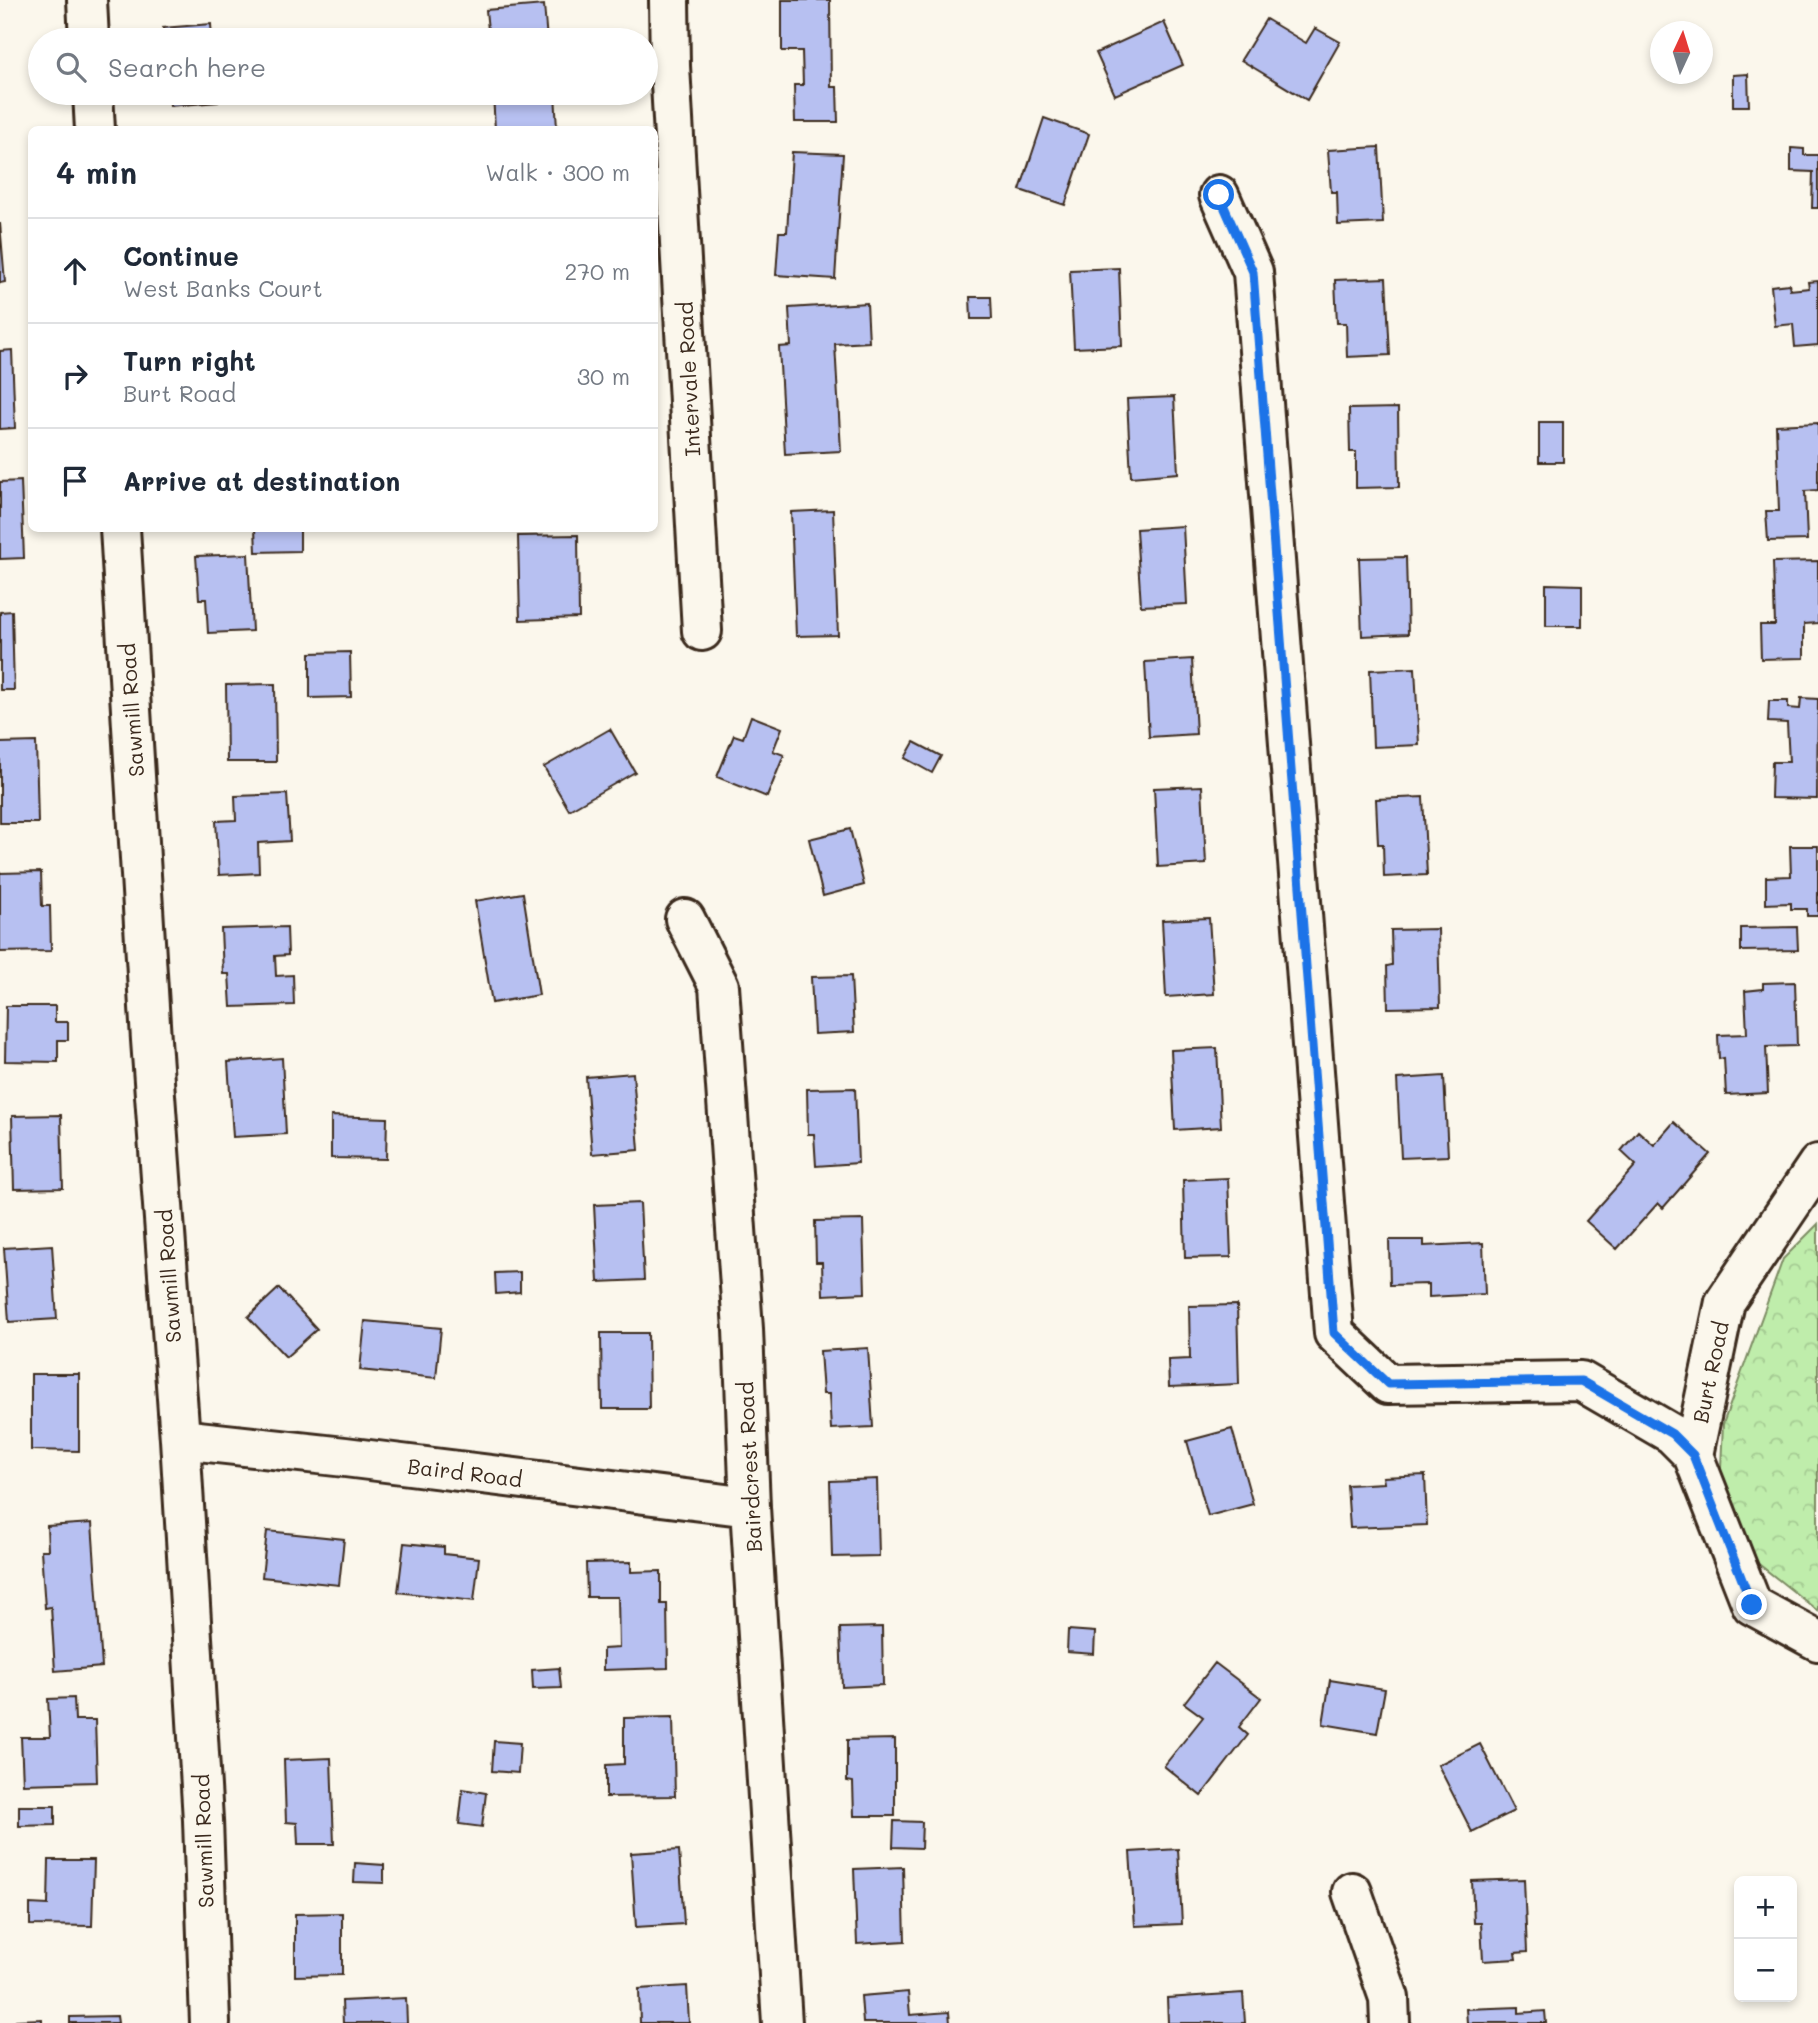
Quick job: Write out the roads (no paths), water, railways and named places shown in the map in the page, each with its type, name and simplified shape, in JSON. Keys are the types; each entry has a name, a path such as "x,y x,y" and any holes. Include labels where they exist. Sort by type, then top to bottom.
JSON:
{"street":[{"path":"87,0 88,28"},
{"name":"Intervale Road","path":"669,0 670,79 702,631"},
{"path":"94,105 95,126"},
{"path":"1219,195 1253,272 1334,1333 1388,1384 1581,1381 1672,1434 1693,1455 1752,1605 1818,1641"},
{"name":"Sawmill Road","path":"120,532 203,1820 210,2023"},
{"name":"Bairdcrest Road","path":"685,919 719,986 743,1329 750,1507 782,2023"},
{"name":"Burt Road","path":"1693,1455 1725,1302 1818,1164"},
{"name":"Baird Road","path":"180,1439 359,1458 750,1507"},
{"path":"1352,1892 1389,1998 1390,2023"}]}
